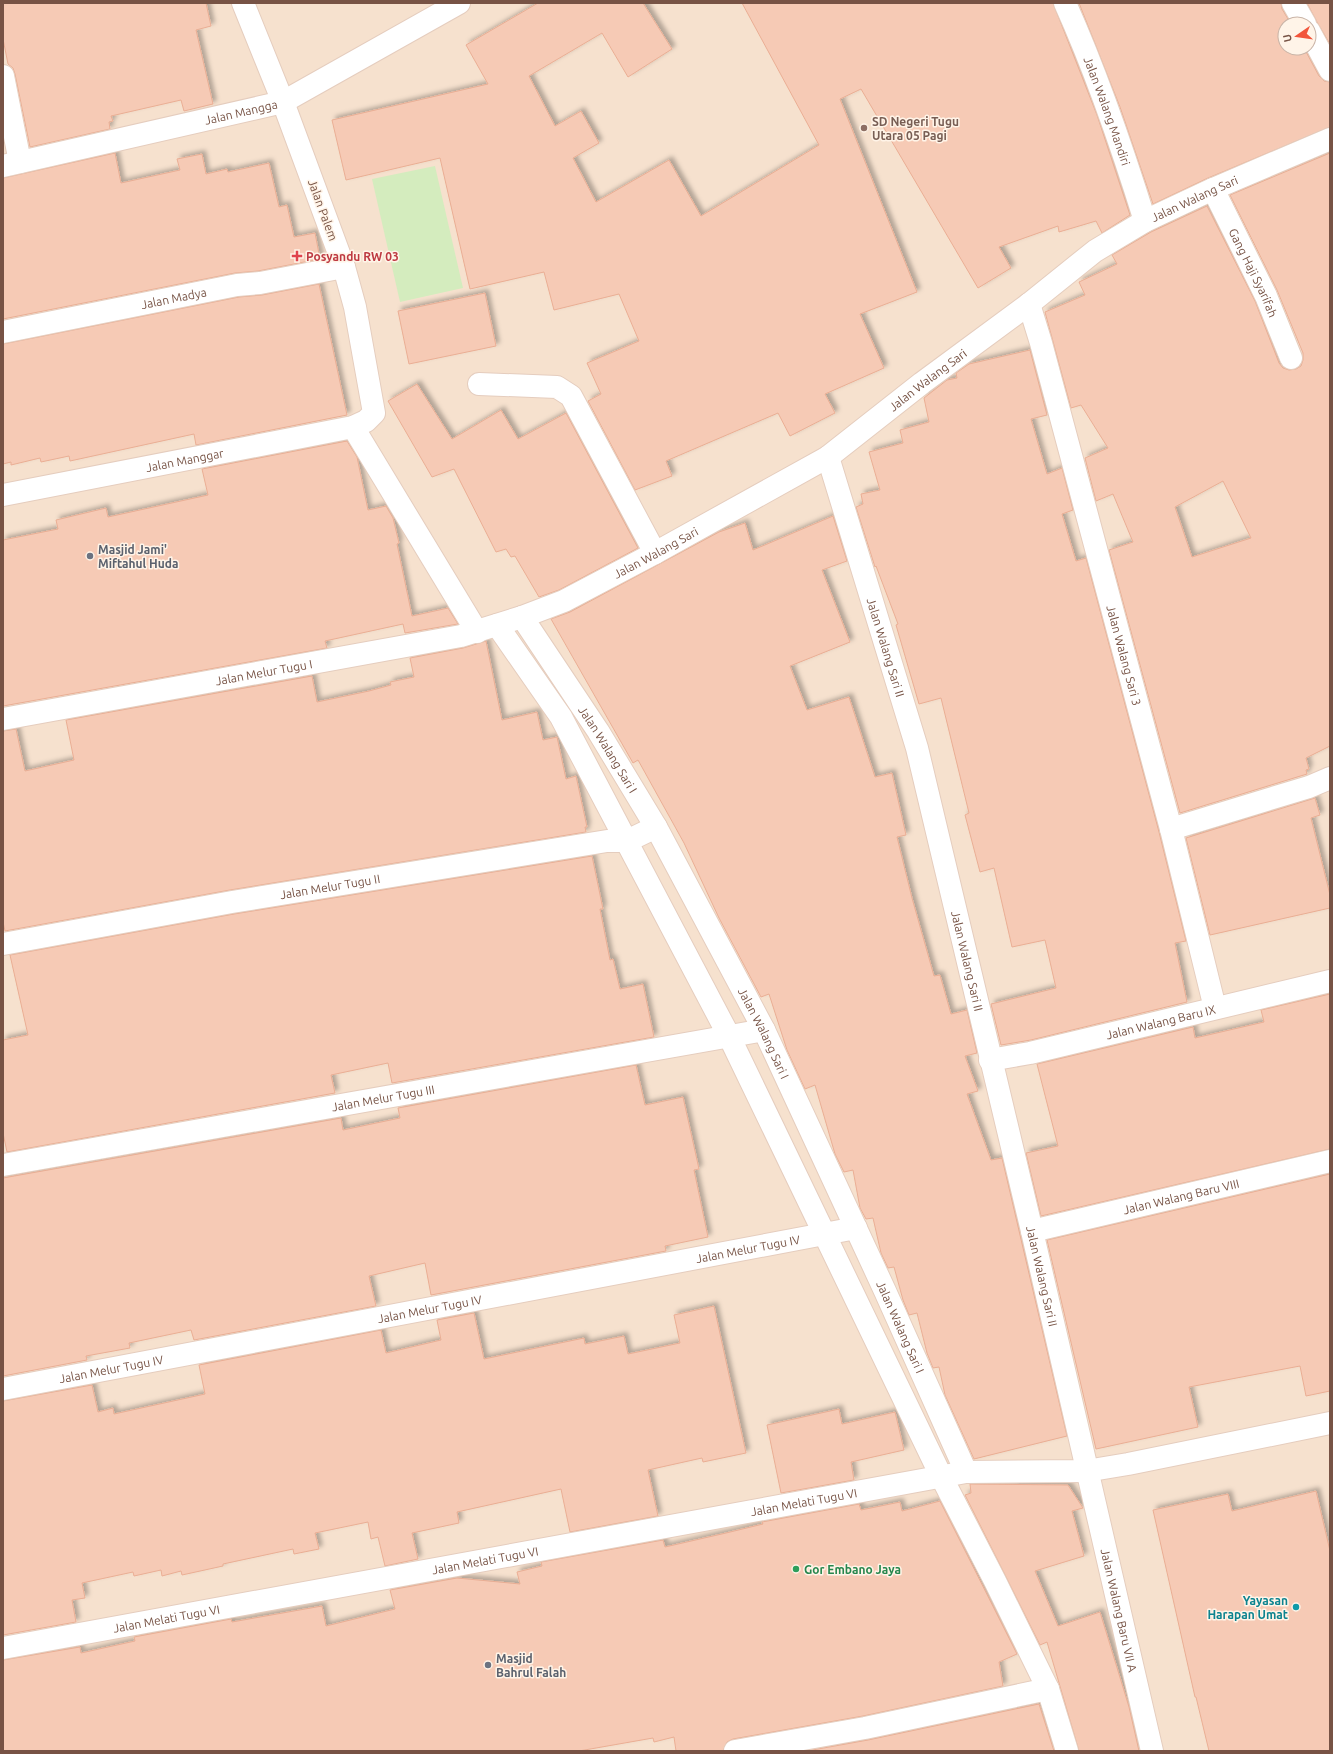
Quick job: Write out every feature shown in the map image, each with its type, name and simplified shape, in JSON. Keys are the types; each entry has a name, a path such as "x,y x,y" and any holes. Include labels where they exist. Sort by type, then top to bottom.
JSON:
{"street":[{"name":"Jalan Palem","path":"243,3 283,102 344,267 355,308 374,404 374,413 359,424"},
{"name":"Jalan Mangga","path":"12,164 283,102 459,3"},
{"name":"Jalan Walang Mandiri","path":"1065,3 1123,149 1145,221"},
{"path":"1293,3 1300,16"},
{"path":"1317,46 1330,70"},
{"path":"3,76 12,164"},
{"name":"Jalan Walang Sari","path":"522,617 564,600 655,553 828,458 922,383 1028,304 1095,251 1145,221 1213,189 1330,139"},
{"name":"Gang Haji Syarifah","path":"1213,189 1266,296 1291,358"},
{"name":"Jalan Madya","path":"3,332 237,285 260,283 344,267"},
{"name":"Jalan Walang Sari 3","path":"1028,304 1041,343 1171,829 1215,1008"},
{"path":"479,384 557,387 571,396 655,553"},
{"path":"359,424 487,628 561,717 639,834 729,1036 941,1476 1048,1689 1067,1751"},
{"name":"Jalan Manggar","path":"3,495 359,424"},
{"name":"Jalan Walang Sari II","path":"828,458 917,748 990,1060 1032,1231 1086,1471"},
{"name":"Jalan Melur Tugu I","path":"3,719 461,636 522,617"},
{"name":"Jalan Walang Sari I","path":"522,617 598,731 639,834 764,1030 856,1228 966,1472"},
{"path":"1171,829 1309,787 1328,784"},
{"name":"Jalan Melur Tugu II","path":"3,944 240,901 607,841 639,834"},
{"name":"Jalan Walang Baru IX","path":"990,1060 1030,1053 1330,981"},
{"name":"Jalan Melur Tugu III","path":"3,1165 764,1030"},
{"name":"Jalan Walang Baru VIII","path":"1032,1231 1330,1161"},
{"name":"Jalan Melur Tugu IV","path":"3,1389 856,1228"},
{"name":"Jalan Melati Tugu VI","path":"3,1648 941,1476 966,1472 1086,1471 1128,1464 1330,1423"},
{"name":"Jalan Walang Baru VII A","path":"1086,1471 1152,1751"},
{"path":"735,1751 865,1728 1048,1689"}],"shaded area":[{"path":"3,3 1330,3 1330,1751 3,1751"}],"green space":[{"path":"435,166 463,288 400,302 372,179"}],"building":[{"path":"3,3 206,3 211,26 196,30 213,104 184,111 181,100 111,116 113,121 109,122 110,129 30,147 15,74 13,68 8,64 3,39"},
{"path":"538,3 643,3 672,49 628,77 602,33 529,76 555,126 581,111 599,143 573,158 596,202 669,160 701,216 819,145 742,3 1053,3 1097,115 1130,215 1102,233 1096,221 1059,232 1058,226 999,247 1011,268 978,288 861,89 840,99 917,292 860,314 884,368 825,394 835,413 790,436 778,413 666,461 672,476 635,490 588,401 601,394 587,363 639,341 619,294 554,310 544,272 470,289 440,158 346,180 332,120 488,84 466,45"},
{"path":"1079,3 1281,3 1282,9 1286,16 1277,16 1277,56 1308,56 1319,76 1324,81 1330,82 1330,127 1208,178 1153,204 1120,107"},
{"path":"1307,3 1330,3 1330,44 1317,22 1317,16 1314,16"},
{"path":"115,153 121,183 180,170 177,159 202,154 206,174 227,169 228,172 269,163 279,207 287,205 294,237 315,233 320,259 258,271 235,273 3,319 3,178"},
{"path":"1330,153 1330,746 1306,758 1309,769 1306,770 1307,774 1180,813 1109,550 1133,542 1113,494 1096,501 1085,458 1108,448 1081,405 1071,408 1045,312 1085,295 1079,282 1117,264 1112,255 1151,232 1207,206 1255,301 1279,363 1283,368 1289,370 1296,369 1301,366 1303,353 1277,290 1230,195","holes":["1223,481 1251,538 1192,557 1175,507"]},
{"path":"319,284 347,415 196,445 194,434 70,461 69,456 41,462 40,458 11,465 11,462 3,464 3,344 239,297 262,295"},
{"path":"485,293 496,346 409,364 398,311"},
{"path":"1030,350 1047,415 1031,419 1047,474 1062,468 1073,510 1062,514 1076,561 1086,558 1159,832 1186,941 1175,943 1187,1002 1031,1040 1001,1045 991,1004 1056,988 1045,940 1012,947 994,868 980,872 965,815 969,813 941,698 919,704 896,625 898,624 876,566 875,567 856,507 863,504 861,494 880,490 869,452 903,443 900,430 929,422 924,398 947,380 957,378 956,373 969,364"},
{"path":"417,384 452,439 501,410 518,439 566,413 638,548 559,590 539,597 515,556 511,557 506,549 496,552 454,469 432,477 388,401"},
{"path":"347,441 357,457 368,510 386,506 393,518 412,616 448,608 458,624 405,633 403,624 325,641 327,648 3,706 3,540 58,529 56,520 106,508 108,517 208,495 202,469"},
{"path":"833,516 847,561 822,570 850,642 790,666 807,710 849,697 875,777 892,773 906,835 897,837 912,898 934,976 940,975 951,1014 967,1010 977,1053 965,1056 978,1091 967,1094 991,1160 1002,1158 1067,1436 974,1459 945,1395 939,1367 933,1368 927,1353 917,1313 909,1315 903,1300 894,1267 888,1268 881,1253 873,1218 866,1219 860,1208 853,1170 844,1172 835,1154 815,1085 805,1089 787,1050 769,994 761,997 719,918 684,843 638,760 633,763 551,619 570,612 719,532 745,523 753,550"},
{"path":"486,641 502,720 537,712 543,740 557,737 566,779 576,776 587,827 585,827 586,832 230,890 5,931 3,922 3,731 16,729 25,771 74,760 66,720 312,676 317,702 369,691 391,685 390,682 414,677 410,658 463,648"},
{"path":"1315,798 1320,815 1311,818 1330,895 1330,908 1210,935 1186,838"},
{"path":"592,856 603,909 600,909 610,960 613,959 620,989 643,984 654,1037 392,1083 388,1063 331,1075 335,1093 7,1152 3,1133 3,1040 28,1035 10,955 234,914"},
{"path":"1330,994 1330,1149 1041,1216 1026,1153 1058,1146 1037,1064 1193,1027 1195,1038 1264,1022 1261,1010"},
{"path":"636,1065 645,1105 683,1097 699,1169 694,1170 708,1237 665,1246 666,1251 431,1295 425,1263 369,1276 376,1306 194,1340 191,1330 129,1343 130,1348 86,1356 87,1360 3,1376 3,1178 341,1118 343,1130 400,1118 398,1108"},
{"path":"1330,1174 1330,1391 1306,1396 1300,1366 1189,1387 1198,1427 1096,1449 1047,1240"},
{"path":"714,1306 746,1453 703,1462 702,1458 648,1470 658,1516 570,1532 561,1489 457,1512 459,1523 412,1533 418,1559 385,1566 378,1537 371,1539 368,1522 315,1533 319,1549 294,1554 293,1549 223,1564 223,1566 182,1575 181,1571 162,1576 161,1570 134,1576 133,1572 82,1583 85,1598 72,1600 76,1622 3,1635 3,1401 92,1385 98,1412 113,1408 114,1414 205,1394 199,1365 381,1330 386,1353 441,1340 437,1320 474,1313 484,1359 584,1338 585,1344 624,1336 628,1354 680,1343 674,1315"},
{"path":"839,1409 842,1424 895,1412 904,1450 851,1462 854,1480 781,1493 767,1425"},
{"path":"970,1484 1068,1485 1083,1508 1072,1511 1084,1556 1035,1571 1058,1626 1100,1612 1129,1707 1139,1751 1079,1751 1047,1642 1040,1645 965,1495 971,1493"},
{"path":"1316,1491 1330,1551 1330,1751 1209,1751 1195,1697 1153,1510 1228,1494 1232,1511"},
{"path":"940,1501 1017,1654 999,1662 1003,1686 863,1716 733,1739 727,1742 723,1751 676,1751 674,1737 654,1742 653,1738 579,1751 3,1751 3,1660 80,1647 81,1653 135,1641 134,1637 231,1619 232,1622 322,1606 326,1626 395,1609 390,1590 457,1578 520,1584 517,1572 542,1566 541,1562 663,1540 665,1547 763,1524 762,1522 859,1504 861,1510 900,1502 902,1511"},
{"path":"1039,1704 1054,1751 807,1751 868,1740"}],"place":[{"name":"SD Negeri Tugu Utara 05 Pagi","path":"864,128"},
{"name":"Posyandu RW 03","path":"297,256"},
{"name":"Masjid Jami' Miftahul Huda","path":"90,556"},
{"name":"Gor Embano Jaya","path":"796,1569"},
{"name":"Yayasan Harapan Umat","path":"1296,1607"},
{"name":"Masjid Bahrul Falah","path":"488,1665"}]}
